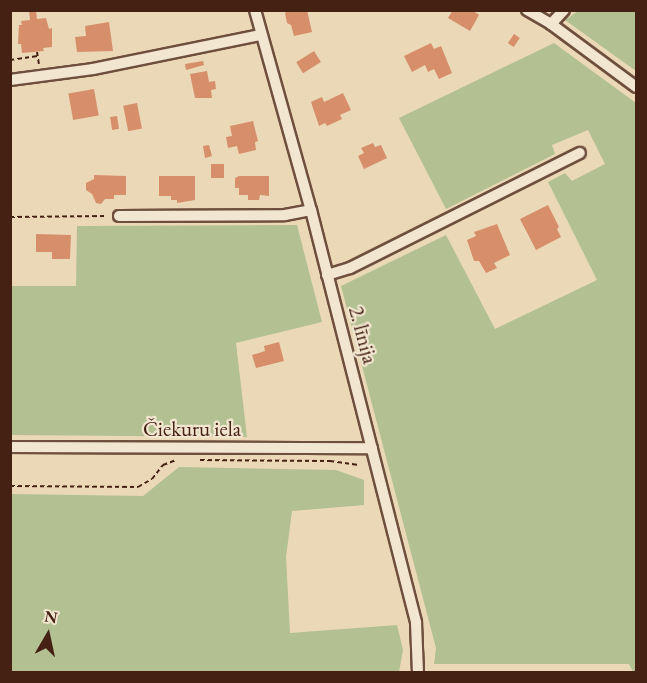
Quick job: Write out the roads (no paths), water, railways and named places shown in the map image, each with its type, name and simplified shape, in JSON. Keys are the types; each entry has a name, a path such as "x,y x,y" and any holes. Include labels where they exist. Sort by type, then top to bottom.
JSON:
{"street":[{"name":"2. līnija","path":"255,10 260,35 311,210 416,623 418,672"},
{"path":"527,10 551,24 636,87"},
{"path":"551,24 564,10"},
{"path":"10,80 93,69 260,35"},
{"path":"327,275 350,268 580,153"},
{"path":"119,216 285,214 311,210"},
{"name":"Čiekuru iela","path":"10,447 372,448"}]}
